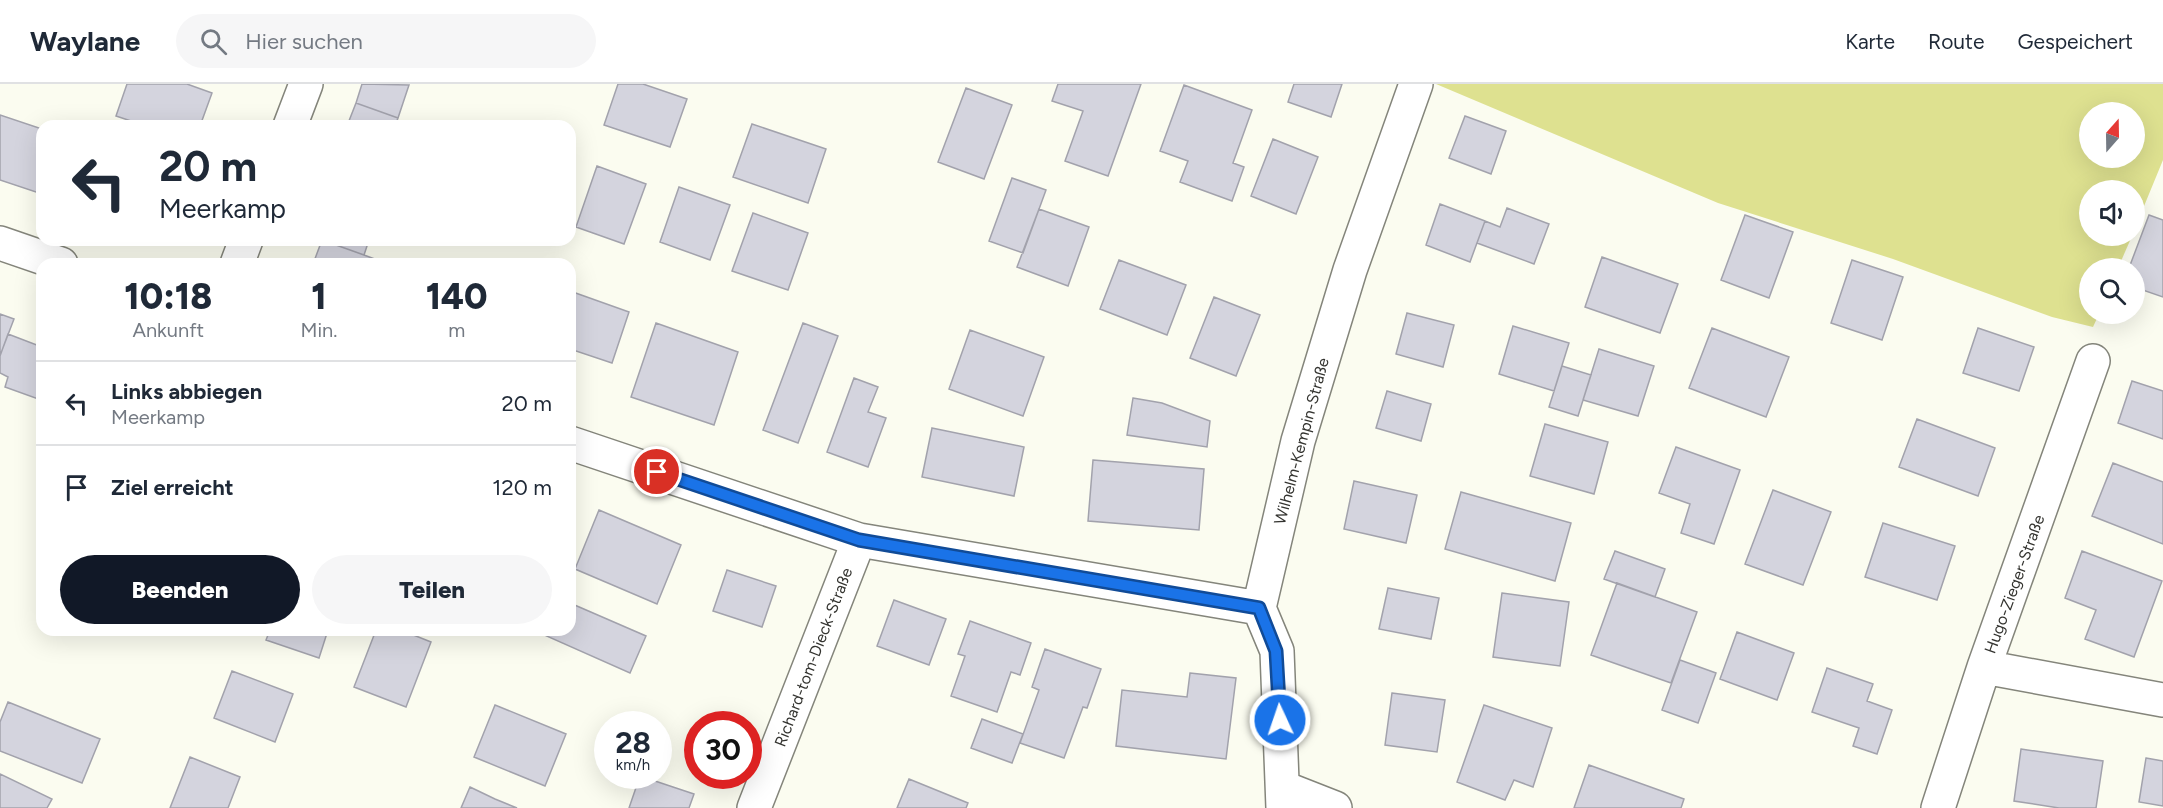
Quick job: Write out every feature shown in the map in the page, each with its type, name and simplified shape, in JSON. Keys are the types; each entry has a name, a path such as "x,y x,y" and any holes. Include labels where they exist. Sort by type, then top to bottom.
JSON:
{"street":[{"path":"292,120 306,84"},
{"name":"Wilhelm-Kempin-Straße","path":"1259,608 1298,441 1350,270 1416,84"},
{"path":"0,243 44,258"},
{"name":"Hugo-Zieger-Straße","path":"1938,808 1984,667 2093,361"},
{"path":"576,445 859,540 1259,608 1276,651 1283,798 1335,808"},
{"name":"Richard-tom-Dieck-Straße","path":"754,808 859,540"},
{"path":"1984,667 2163,700"}],"green space":[{"path":"1436,84 2163,84 2163,160 2145,204 2145,180 2079,180 2079,246 2128,246 2122,258 2079,258 2079,324 2052,317 1893,259 1718,203"}],"building":[{"path":"127,84 187,84 212,93 202,120 128,120 116,116"},
{"path":"362,84 409,85 398,118 356,103"},
{"path":"618,84 643,84 687,99 670,147 604,125"},
{"path":"1058,84 1141,84 1108,176 1065,161 1083,111 1052,101"},
{"path":"1294,84 1342,84 1331,117 1288,102"},
{"path":"1184,85 1252,110 1233,163 1244,167 1232,201 1180,182 1188,161 1160,151"},
{"path":"966,88 1012,105 984,179 938,162"},
{"path":"356,103 398,118 397,120 349,120"},
{"path":"0,115 36,127 36,192 0,180"},
{"path":"1465,116 1506,131 1491,174 1449,158"},
{"path":"752,124 826,149 808,203 733,177"},
{"path":"1273,139 1318,157 1296,214 1251,196"},
{"path":"597,166 646,184 624,244 576,227"},
{"path":"1012,178 1046,190 1023,253 989,241"},
{"path":"679,187 730,205 710,260 660,242"},
{"path":"1440,204 1485,221 1470,262 1426,245"},
{"path":"1507,208 1549,224 1534,264 1477,243 1485,221 1500,227"},
{"path":"1039,209 1089,227 1068,286 1017,267"},
{"path":"753,213 808,233 788,290 732,271"},
{"path":"1745,215 1793,232 1769,298 1721,280"},
{"path":"2149,215 2163,220 2163,297 2145,291 2145,258 2133,258 2137,246 2145,246 2145,226"},
{"path":"320,246 339,246 372,258 315,258"},
{"path":"339,246 367,246 364,255"},
{"path":"1602,257 1678,284 1660,333 1585,307"},
{"path":"1119,260 1186,285 1167,335 1100,309"},
{"path":"1852,260 1903,277 1882,340 1831,323"},
{"path":"576,293 629,312 612,363 576,351"},
{"path":"1214,297 1260,315 1236,376 1190,358"},
{"path":"1407,313 1454,325 1443,367 1396,354"},
{"path":"0,314 14,319 1,353 0,353"},
{"path":"656,323 738,352 714,425 631,397"},
{"path":"803,323 838,336 798,443 763,430"},
{"path":"1513,326 1569,343 1554,391 1499,374"},
{"path":"1712,328 1789,357 1766,417 1689,388"},
{"path":"1978,328 2034,347 2019,391 1963,373"},
{"path":"970,330 1044,357 1023,416 949,389"},
{"path":"8,334 36,345 36,398 5,387 8,377 0,373 0,356"},
{"path":"1599,349 1654,366 1638,416 1583,400"},
{"path":"1562,366 1591,375 1578,416 1549,407"},
{"path":"854,378 878,387 868,412 886,418 868,467 827,452"},
{"path":"2132,381 2163,391 2163,439 2118,423"},
{"path":"1387,391 1431,404 1421,441 1376,428"},
{"path":"1133,398 1162,403 1210,421 1207,447 1127,435"},
{"path":"1917,419 1995,448 1978,496 1899,467"},
{"path":"1545,424 1608,442 1594,494 1530,476"},
{"path":"932,428 1024,447 1014,496 922,477"},
{"path":"1676,447 1740,470 1714,544 1681,533 1690,504 1659,493"},
{"path":"1093,460 1204,469 1199,530 1088,521"},
{"path":"2113,463 2163,482 2163,544 2092,516"},
{"path":"1354,481 1417,495 1406,543 1344,529"},
{"path":"1773,490 1831,512 1803,585 1745,564"},
{"path":"1461,492 1571,523 1555,581 1445,549"},
{"path":"599,510 681,545 657,604 576,569"},
{"path":"1883,523 1955,546 1937,600 1865,577"},
{"path":"1615,551 1665,569 1655,597 1604,579"},
{"path":"2082,551 2162,581 2134,657 2085,639 2096,610 2065,598"},
{"path":"727,570 776,586 762,627 713,611"},
{"path":"1617,583 1697,612 1671,683 1591,655"},
{"path":"1388,588 1439,598 1431,639 1379,629"},
{"path":"1502,593 1569,602 1560,666 1493,657"},
{"path":"894,600 946,619 929,665 877,646"},
{"path":"576,606 646,636 630,673 547,636 576,636"},
{"path":"970,621 1031,643 1020,675 1011,672 997,712 951,696 965,656 958,654"},
{"path":"1737,632 1794,653 1777,700 1720,679"},
{"path":"268,636 326,636 319,658 266,640"},
{"path":"374,636 416,636 431,642 406,707 354,687"},
{"path":"1045,649 1101,669 1087,708 1083,707 1064,758 1020,743 1039,690 1032,687"},
{"path":"1680,660 1716,673 1698,723 1662,710"},
{"path":"1827,668 1873,684 1867,701 1892,710 1877,754 1853,746 1859,728 1812,712"},
{"path":"232,671 293,694 275,742 214,718"},
{"path":"1190,673 1236,678 1226,759 1116,746 1122,690 1187,697"},
{"path":"1392,693 1445,700 1437,752 1385,745"},
{"path":"8,702 100,739 82,783 0,751 0,722"},
{"path":"495,705 566,734 545,786 474,757"},
{"path":"1484,705 1552,728 1533,787 1514,780 1505,800 1457,782"},
{"path":"982,719 1023,734 1012,763 971,748"},
{"path":"2021,749 2103,761 2096,808 2059,808 2014,801"},
{"path":"190,757 240,777 228,808 170,808"},
{"path":"2146,758 2163,761 2163,806 2139,802"},
{"path":"1589,765 1684,799 1681,808 1574,808"},
{"path":"0,774 52,799 47,808 0,808"},
{"path":"909,779 968,803 966,808 897,808"},
{"path":"470,787 495,799 517,808 461,808"},
{"path":"672,787 694,794 689,808 629,808 636,789 672,789"}],"route":[{"path":"657,472 859,540 1259,608 1276,651 1280,720"}]}
